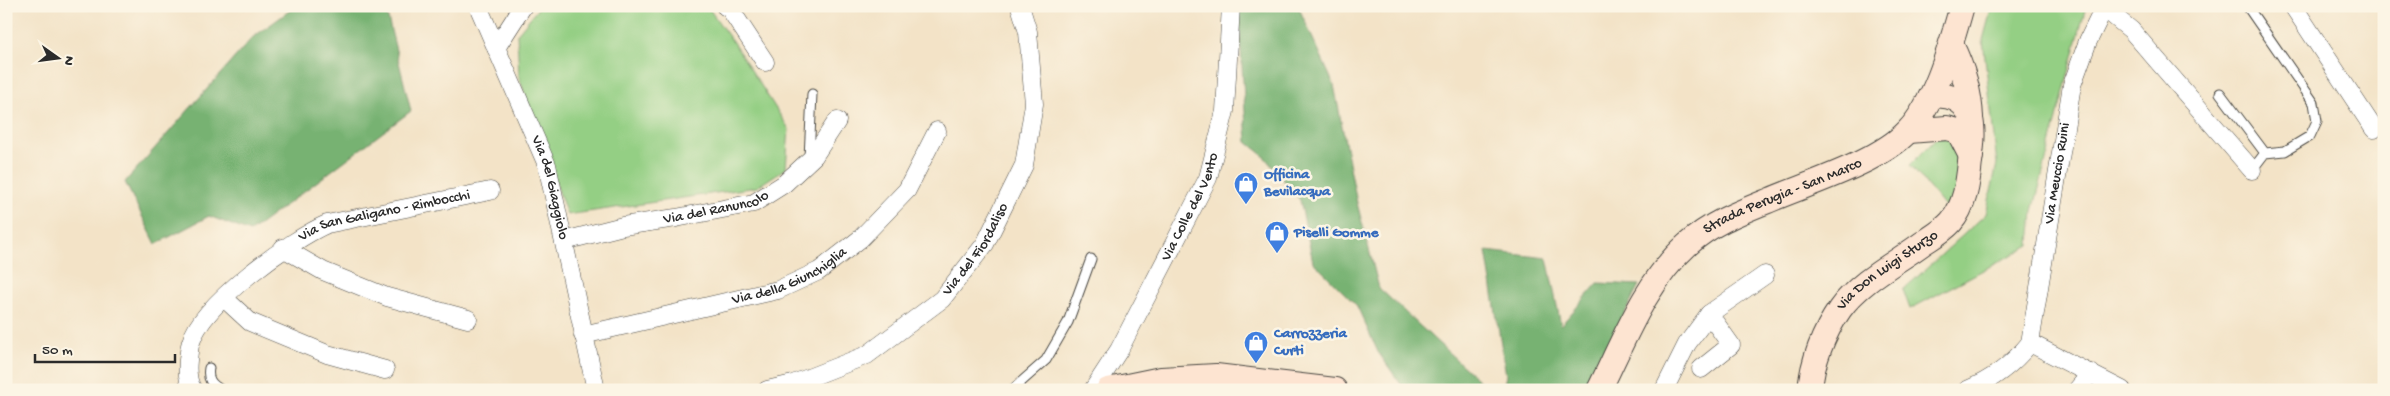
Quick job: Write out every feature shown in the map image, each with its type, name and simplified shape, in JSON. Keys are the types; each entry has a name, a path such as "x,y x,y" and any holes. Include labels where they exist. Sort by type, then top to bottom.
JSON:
{"main road":[{"name":"Strada Perugia - San Marco","path":"1599,390 1649,292 1666,267 1688,244 1724,219 1878,154 1908,131 1931,96 1952,44 1962,6"},
{"name":"Via Don Luigi Sturzo","path":"1810,390 1811,375 1826,332 1841,308 1863,286 1951,222 1962,203 1968,184 1971,157 1965,125 1970,95 1962,65 1952,44"},
{"name":"Via Don Luigi Sturzo","path":"1931,96 1951,117 1965,125"},
{"path":"1908,131 1965,125"},
{"path":"1108,390 1161,379 1216,376 1335,390"}],"street":[{"name":"Via del Giaggiolo","path":"478,6 547,165 583,335"},
{"path":"496,48 523,6"},
{"path":"725,6 730,9 765,62"},
{"name":"Via del Fiordaliso","path":"767,390 793,384 867,354 942,299 985,244 1024,165 1034,104 1028,32 1020,6"},
{"name":"Via Colle del Vento","path":"1094,390 1119,350 1208,178 1225,111 1231,6"},
{"path":"2293,6 2374,129"},
{"name":"Via Meuccio Ruini","path":"2030,343 2072,85 2088,41 2104,7 2131,30 2252,170"},
{"name":"Via del Ranuncolo","path":"564,240 624,226 754,203 784,184 809,161 836,121"},
{"name":"Via della Giunchiglia","path":"583,335 778,290 819,271 860,239 907,190 937,131"},
{"name":"Via San Galigano - Rimbocchi","path":"193,390 187,370 191,340 205,316 283,248 310,231 327,224 490,191"},
{"name":"Via San Galigano - Rimbocchi","path":"283,248 323,270 387,297 468,319"},
{"path":"1664,390 1687,344 1709,314 1765,275"},
{"path":"224,298 250,322 327,354 384,370"},
{"path":"1701,369 1731,345 1709,314"},
{"path":"583,335 596,390"},
{"path":"1967,390 2016,361 2030,343 2122,390"},
{"path":"2077,390 2091,373"}],"lane":[{"path":"2247,6 2314,103 2317,121 2310,136 2286,150 2265,153 2252,170"},
{"path":"2220,92 2265,153"},
{"path":"809,161 812,94"},
{"path":"1012,390 1046,360 1068,322 1091,259"},
{"path":"209,368 208,376 212,384 221,390"}],"green space":[{"path":"296,6 385,6 411,111 250,232 209,216 156,244 125,182 252,38"},
{"path":"540,6 707,6 735,45 789,129 786,168 757,187 567,215 519,77 517,34"},
{"path":"1238,6 1298,6 1334,85 1357,203 1379,288 1489,390 1405,390 1378,352 1357,306 1313,262 1300,200 1262,154 1247,142"},
{"path":"1992,6 2086,6 2033,211 2030,245 1910,309 1903,290 1986,214 1997,164 1983,40"},
{"path":"1939,136 1953,141 1962,160 1959,187 1946,208 1910,165"},
{"path":"1486,251 1547,258 1561,325 1598,283 1639,285 1586,390 1503,390 1506,375"}],"place":[{"name":"Officina Bevilacqua","path":"1246,205"},
{"name":"Piselli Gomme","path":"1277,254"},
{"name":"Carrozzeria Curti","path":"1256,364"}]}
